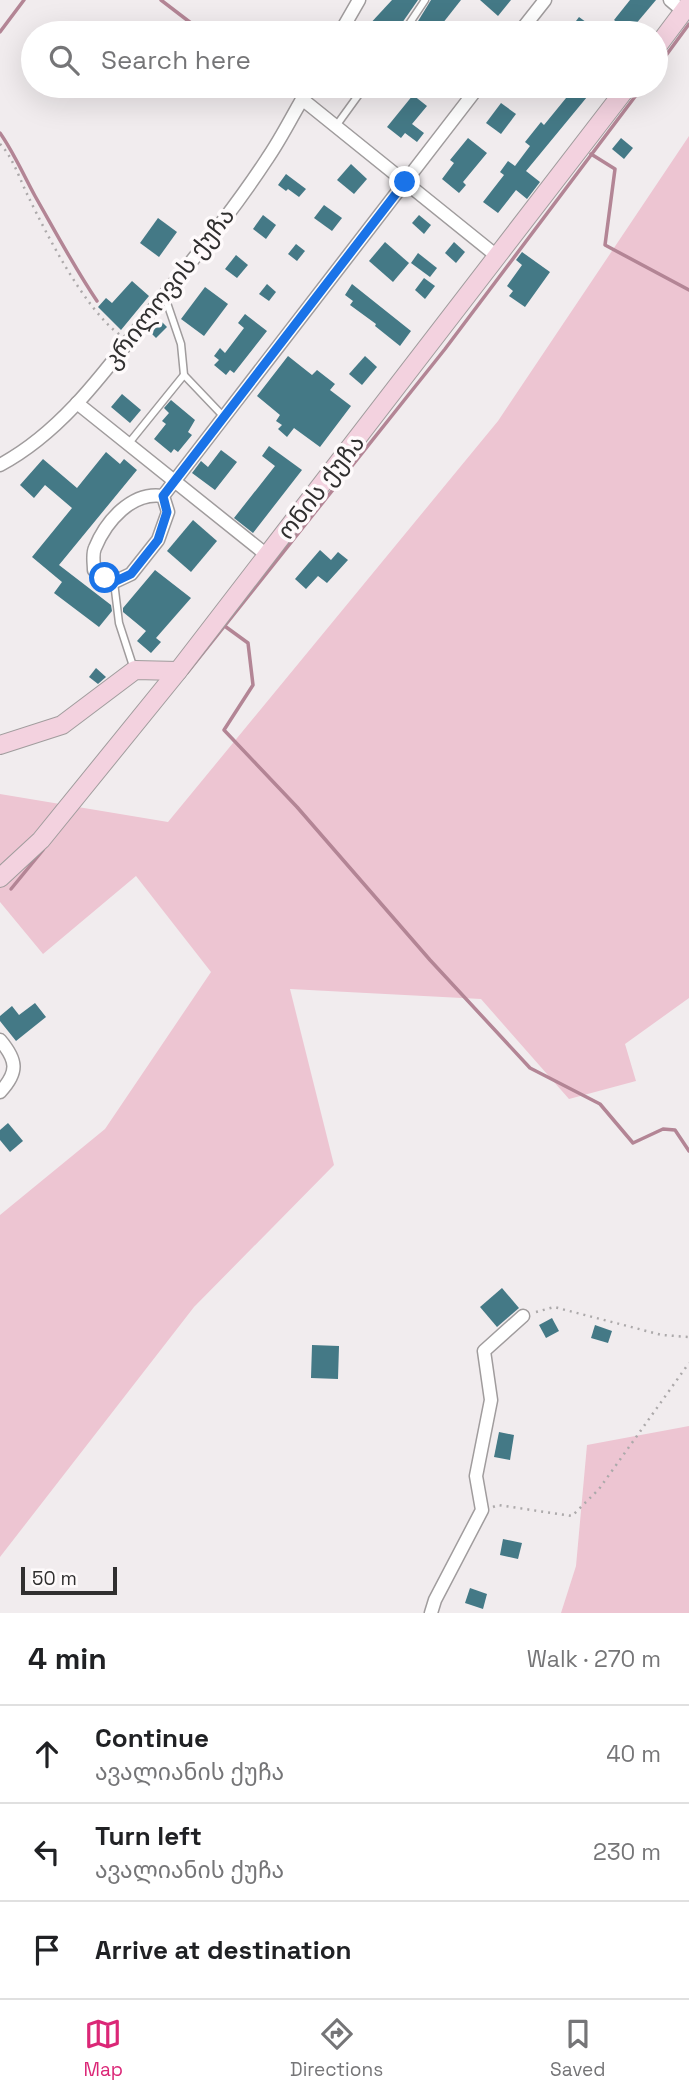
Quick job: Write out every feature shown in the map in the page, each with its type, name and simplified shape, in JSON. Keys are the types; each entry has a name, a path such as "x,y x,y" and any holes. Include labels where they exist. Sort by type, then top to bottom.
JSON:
{"main road":[{"path":"668,26 680,5"},
{"name":"ონის ქუჩა","path":"0,878 41,840 178,671 619,98"},
{"path":"0,745 62,724 135,670 178,671"}],"street":[{"path":"347,21 359,0"},
{"path":"528,21 544,0"},
{"path":"163,496 470,98"},
{"path":"302,99 498,257"},
{"name":"კრილოვის ქუჩა","path":"0,465 24,452 77,403 268,159 302,99"},
{"path":"77,403 268,556"},
{"path":"150,494 163,496 167,512 158,540 131,574 114,582 94,570 94,550 119,510 150,494"},
{"path":"0,1040 9,1050 15,1066 10,1082 0,1092"},
{"path":"431,1613 482,1510 476,1476 491,1400 485,1351 523,1316"}],"lane":[{"path":"411,21 425,0"},
{"path":"335,126 356,98"},
{"path":"164,295 181,344 184,375 224,417"},
{"path":"129,443 184,375"},
{"path":"114,582 119,623 135,670"}],"path":[{"path":"0,144 45,231 75,281 109,326 128,341"},
{"path":"523,1316 554,1307 662,1335 689,1337"},
{"path":"482,1510 498,1505 572,1516 599,1489 689,1363"}],"shaded area":[{"path":"689,136 689,998 625,1044 636,1081 569,1099 481,999 290,989 334,1165 194,1307 0,1557 0,1215 105,1129 211,972 136,876 43,954 0,902 0,794 168,822 498,421"},
{"path":"689,1426 689,1613 561,1613 576,1566 587,1445"}],"building":[{"path":"392,0 418,0 403,21 373,21"},
{"path":"431,0 461,0 444,21 418,21"},
{"path":"480,0 511,0 498,16"},
{"path":"630,0 656,0 638,21 614,20"},
{"path":"411,98 417,98 427,106 412,124 424,133 417,142 405,133 401,138 387,127"},
{"path":"566,98 586,98 526,171 540,182 527,199 516,190 498,213 483,202 504,175 500,172 508,161 515,166 530,146 525,142 541,122 544,125"},
{"path":"501,103 516,114 501,134 486,123"},
{"path":"468,138 487,153 463,182 466,185 459,193 442,179 454,163 450,160"},
{"path":"621,138 633,148 624,159 612,149"},
{"path":"351,164 367,179 354,194 337,180"},
{"path":"286,174 306,189 299,197 278,185"},
{"path":"324,205 342,218 332,231 314,218"},
{"path":"263,215 276,225 266,239 253,229"},
{"path":"419,215 431,225 424,234 412,223"},
{"path":"158,218 177,232 159,257 140,243"},
{"path":"385,242 409,263 393,282 369,261"},
{"path":"454,242 465,252 456,263 445,253"},
{"path":"296,244 305,251 297,261 288,254"},
{"path":"522,252 550,272 525,307 509,296 513,291 507,286 522,265 516,260"},
{"path":"418,253 437,268 430,277 411,263"},
{"path":"236,255 248,265 237,278 225,269"},
{"path":"424,278 435,286 425,299 415,290"},
{"path":"132,281 149,296 121,330 98,307 106,298 112,303"},
{"path":"267,284 276,292 269,301 259,294"},
{"path":"352,284 411,331 400,346 350,305 353,301 345,295"},
{"path":"205,287 228,304 204,336 181,319"},
{"path":"245,314 267,331 234,373 230,370 226,375 214,365 219,360 214,356 220,348 225,353 244,328 238,323"},
{"path":"159,319 167,327 156,338 148,330"},
{"path":"288,356 312,375 317,370 335,384 330,390 351,406 320,447 294,428 287,437 278,429 282,425 276,421 280,415 257,396"},
{"path":"365,356 377,367 362,385 349,374"},
{"path":"122,394 141,410 130,423 111,407"},
{"path":"171,400 195,420 188,432 192,435 178,452 174,449 171,453 154,439 166,424 162,421 169,413 164,408"},
{"path":"269,446 302,470 253,533 234,518 275,466 262,456"},
{"path":"221,450 237,462 215,490 192,473 201,461 208,467"},
{"path":"106,452 120,464 124,459 137,470 59,565 111,605 112,611 99,627 54,593 62,582 32,557 72,508 45,485 34,498 20,485 43,459 77,488"},
{"path":"193,520 217,541 191,572 167,551"},
{"path":"320,550 331,560 338,552 348,560 327,583 318,576 306,589 295,579"},
{"path":"155,570 191,598 156,638 161,642 151,653 137,641 146,631 123,612 123,608"},
{"path":"96,668 106,677 98,684 89,677"},
{"path":"35,1003 46,1017 16,1041 0,1021 0,1016 12,1006 19,1015"},
{"path":"8,1123 23,1141 10,1152 0,1140 0,1130"},
{"path":"502,1288 519,1308 497,1327 480,1307"},
{"path":"552,1318 559,1331 546,1338 539,1325"},
{"path":"595,1325 612,1331 608,1343 591,1338"},
{"path":"312,1345 339,1346 338,1379 311,1378"},
{"path":"499,1432 514,1435 510,1460 494,1457"},
{"path":"503,1539 522,1543 518,1559 500,1555"},
{"path":"470,1588 487,1594 483,1609 465,1603"}],"waterway":[{"path":"0,32 24,0"},
{"path":"161,0 188,21"},
{"path":"668,53 689,24"},
{"path":"187,673 445,349 634,98"},
{"path":"0,133 97,301"},
{"path":"591,154 615,169 605,245 689,290"},
{"path":"226,627 248,643 253,685 224,730 297,807 430,960 530,1068 600,1104 633,1143 663,1129 675,1130 689,1151"},
{"path":"11,889 43,850"}],"route":[{"path":"105,578 114,582 131,574 158,540 167,512 163,496 405,182"}]}
